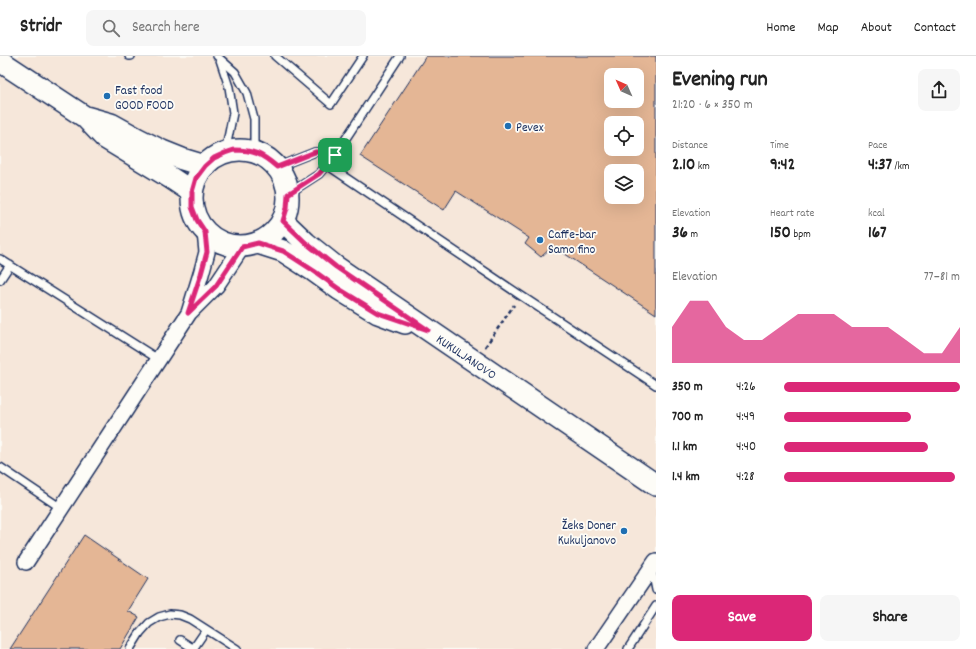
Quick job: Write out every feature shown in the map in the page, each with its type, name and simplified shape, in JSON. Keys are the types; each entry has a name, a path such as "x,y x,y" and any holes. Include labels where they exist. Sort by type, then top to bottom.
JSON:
{"main road":[{"path":"0,61 85,117 105,138 192,192"},
{"path":"85,117 111,124 162,151 205,166"},
{"path":"250,245 272,234 283,221 287,208 288,194 282,175 277,167 266,158 254,152 234,150 214,158 205,166 196,178 192,192 192,207 197,220 205,232 216,240 229,245 250,245 283,251 339,289 378,313 428,330"},
{"name":"KUKULJANOVO","path":"283,221 306,243 336,267 656,485"}],"street":[{"path":"188,313 207,252 205,232"},
{"path":"26,562 188,313 216,286 250,245"},
{"path":"596,649 654,565"}],"lane":[{"path":"275,56 331,104 363,56"},
{"path":"288,194 319,174 327,165 400,56"},
{"path":"218,57 235,72 247,93 254,119 254,152"},
{"path":"218,57 229,87 233,113 225,153"},
{"path":"277,167 315,152 326,152 335,155"},
{"path":"327,165 520,296 656,385"},
{"path":"0,259 158,359"},
{"path":"0,280 10,265"},
{"path":"0,467 61,508"},
{"path":"654,565 654,586 656,590"},
{"path":"628,649 656,606"},
{"path":"130,649 140,633 149,623 159,617 170,614 180,615 190,619 237,649"},
{"path":"180,640 194,649 206,630"}],"path":[{"path":"484,349 520,296"}],"shaded area":[{"path":"0,56 656,56 656,649 0,649"}],"building":[{"path":"426,56 656,56 656,314 553,246 541,257 525,244 529,238 456,191 444,210 360,156"},
{"path":"84,535 148,579 128,611 139,617 120,649 10,649"}],"place":[{"name":"Fast food GOOD FOOD","path":"107,96"},
{"name":"Pevex","path":"508,126"},
{"name":"Caffe-bar Samo fino","path":"540,240"},
{"name":"Žeks Doner Kukuljanovo","path":"624,531"}],"route":[{"path":"234,150 254,152 266,158 277,167 315,152 326,152 335,155 319,174 288,194 287,208 283,221 306,243 336,267 428,330 378,313 339,289 283,251 258,243 242,247 216,286 188,313 207,252 205,232 197,220 192,207 192,192 196,178 205,166 214,158 234,150"}]}
